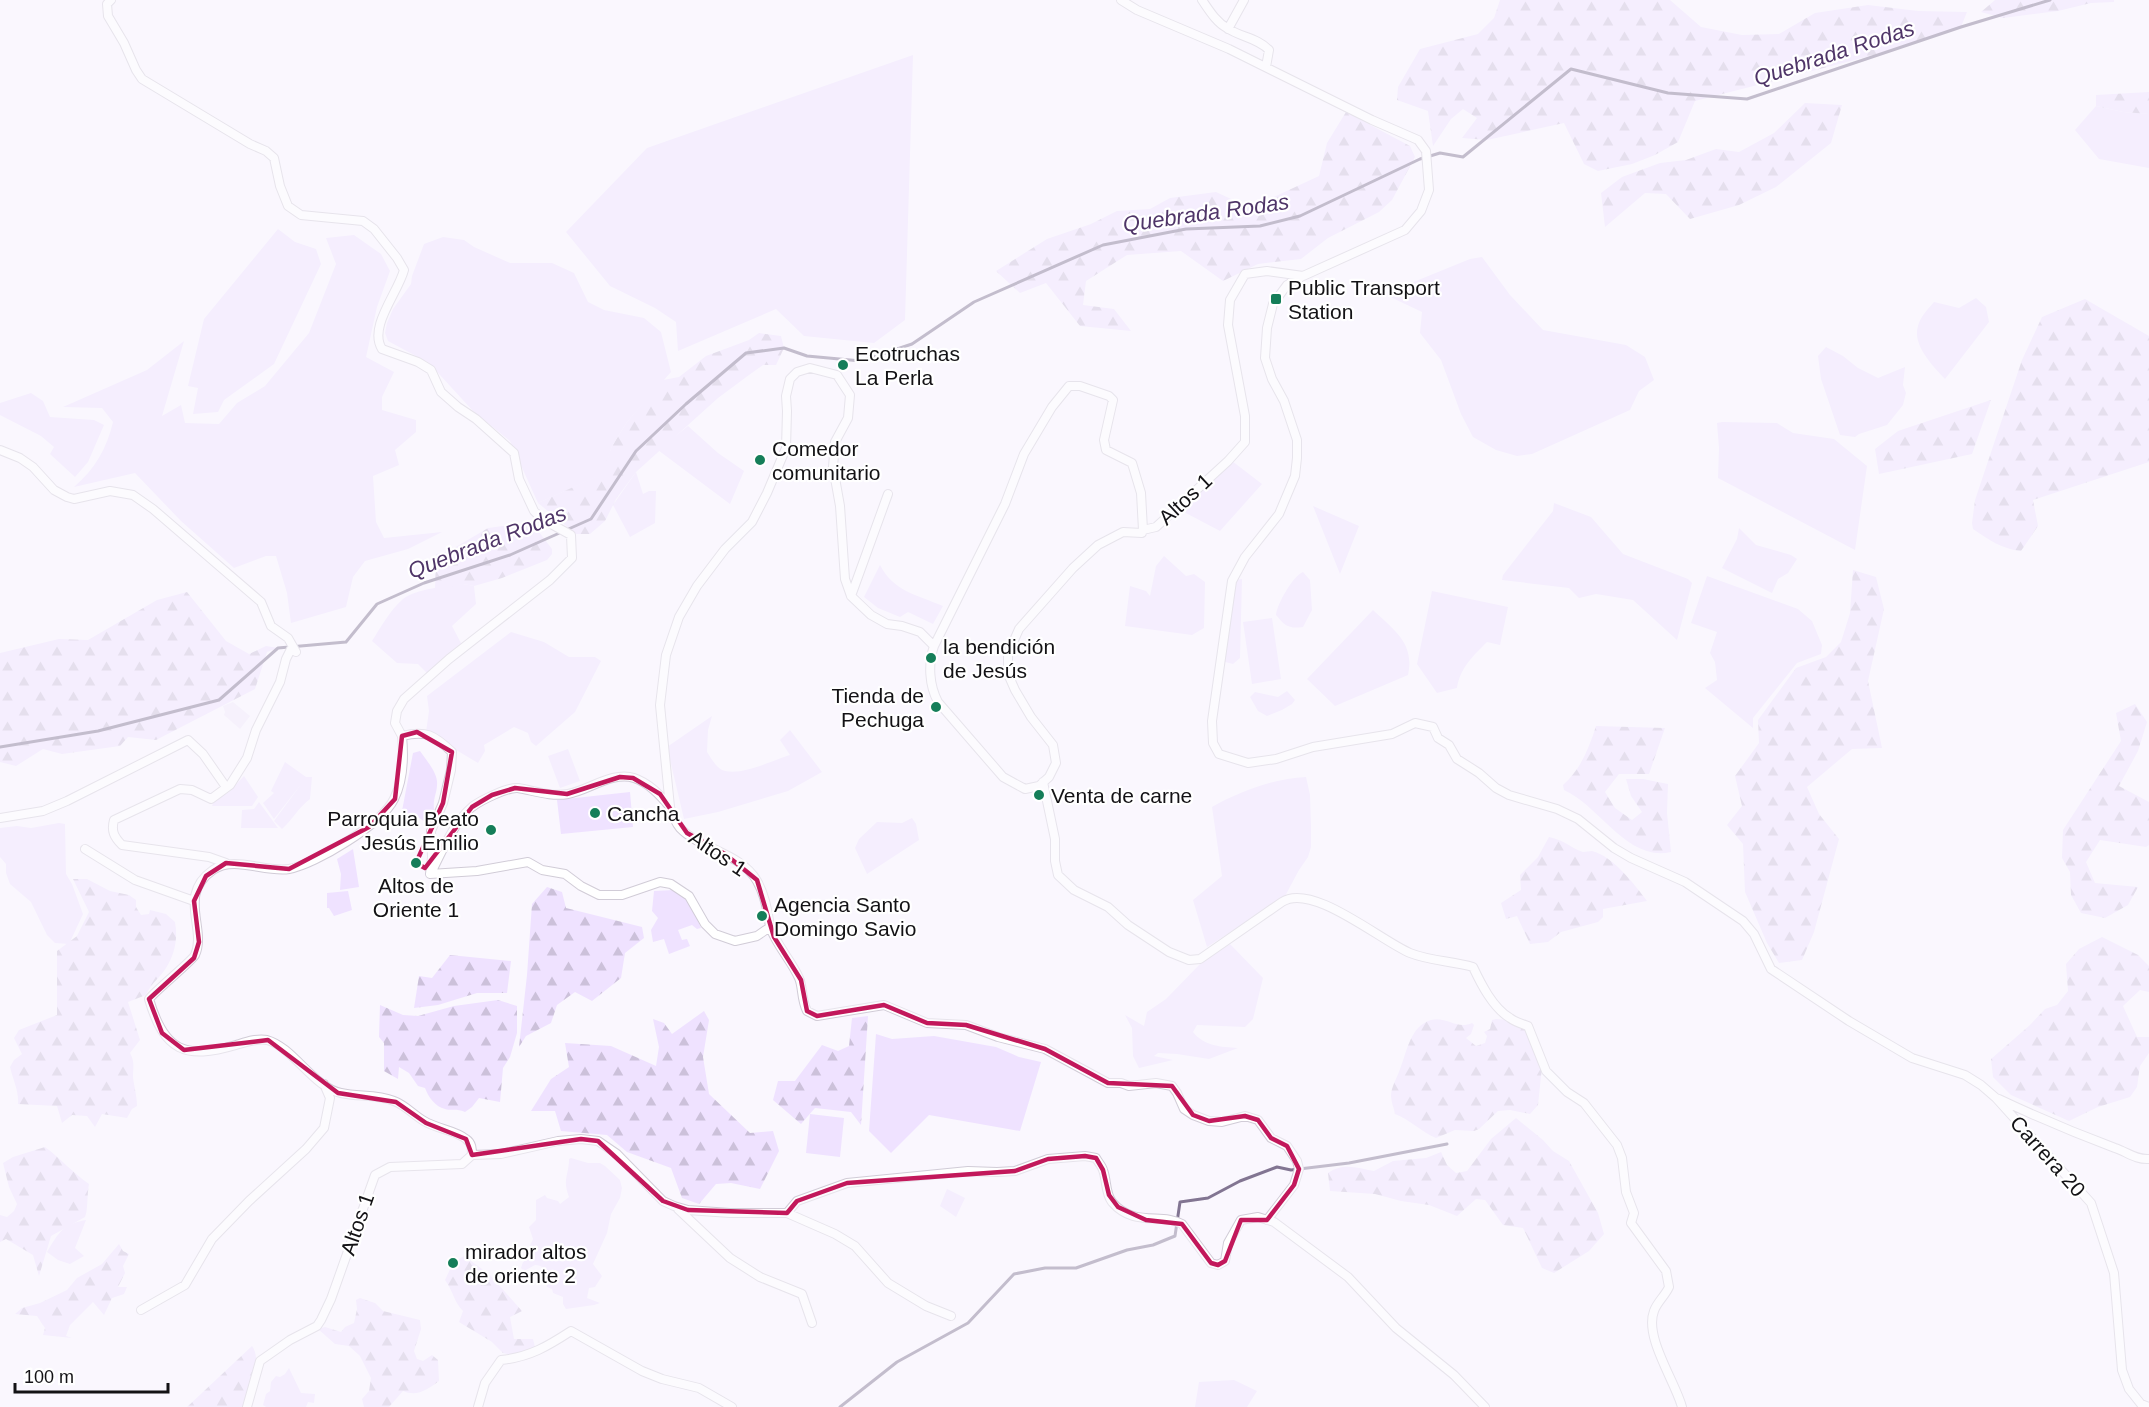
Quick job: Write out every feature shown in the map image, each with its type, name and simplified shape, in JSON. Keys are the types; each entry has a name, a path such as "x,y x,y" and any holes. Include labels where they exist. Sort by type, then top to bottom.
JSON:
{"street":[{"path":"0,450 27,462 54,490 67,497 74,499 110,491 133,495 153,509 261,602 271,626 288,639 294,648 291,649 286,659 280,682 256,730 247,758 230,785 211,798 192,790 180,789 114,820 111,828 115,838 122,845 209,857 226,863 289,869 325,854 369,827 386,812 395,799 404,753 402,736 395,723 397,711 404,699 449,659 550,580 572,558 571,535 542,519 534,511 519,479 514,453 441,392 431,370 418,362 382,349 379,345 378,331 401,282 404,270 374,230 363,221 301,216 288,206 280,186 274,158 266,151 210,121 193,108 142,79 108,16 107,4 111,0"},
{"path":"1121,0 1137,10 1266,67 1372,120 1418,140 1427,155 1429,190 1421,211 1405,230 1302,276"},
{"path":"1202,0 1211,14 1228,29 1263,44 1269,50 1266,67"},
{"path":"1228,29 1244,0"},
{"name":"Altos 1","path":"1043,782 1053,771 1056,763 1053,745 1031,717 1008,674 1008,654 1019,629 1073,568 1098,545 1123,532 1142,533 1143,530 1156,527 1245,442 1245,416 1228,325 1230,300 1245,274 1267,271 1302,276"},
{"name":"Carrera 20","path":"1302,276 1287,285 1273,304 1267,328 1265,358 1272,379 1284,401 1297,440 1294,476 1279,513 1245,557 1232,581 1212,721 1213,743 1219,754 1248,763 1276,759 1313,747 1392,734 1415,723 1434,727 1437,738 1449,745 1457,759 1479,773 1496,788 1509,795 1557,809 1578,819 1614,848 1685,882 1743,921 1754,934 1771,969 1883,1043 1912,1058 1965,1075 1980,1084 1996,1098 2091,1203 2114,1273 2122,1370 2129,1389 2141,1404 2149,1407"},
{"name":"Altos 1","path":"851,596 845,579 840,506 833,467 835,442 848,418 850,395 837,375 810,368 797,372 790,379 786,396 786,448 767,494 752,522 725,549 697,586 679,617 666,655 660,705 670,807 679,826 744,867 757,880 774,937 801,980 802,1000 807,1011 817,1016 884,1005 927,1023 966,1025 998,1037 1046,1048 1108,1083 1121,1083 1129,1086 1156,1083 1172,1086 1178,1093 1184,1109 1192,1115 1209,1121 1222,1122 1245,1116 1258,1120 1271,1138 1287,1146 1298,1161 1299,1169 1294,1185 1267,1220"},
{"path":"1043,782 1039,786 1025,789 1003,777 952,721 932,690 931,656 1005,504 1024,454 1052,407 1069,386 1080,386 1109,396 1113,400 1104,440 1106,450 1132,463 1141,493 1143,530"},
{"path":"888,494 851,596 871,615 887,624 920,632 934,646"},
{"path":"402,736 417,732 431,736 452,752 451,770 443,803 431,831 430,874"},
{"path":"0,818 43,811 188,740 203,754 226,787"},
{"path":"430,874 450,835 472,807 492,795 515,788 543,794 567,794 620,777 633,778 660,794 670,807"},
{"path":"1043,782 1055,839 1055,861 1058,875 1074,890 1108,907 1128,925 1177,956 1189,960 1200,959 1269,910 1288,898 1296,897 1316,901 1363,924 1407,952 1473,967 1479,981 1499,1008 1509,1018 1528,1026 1546,1071 1568,1092 1584,1102 1617,1145 1622,1158 1626,1192 1634,1213 1631,1223 1666,1270 1669,1287 1654,1310 1652,1328 1659,1355 1682,1407"},
{"path":"85,849 135,880 194,901"},
{"path":"430,874 477,871 528,862 542,870 565,874 581,886 599,895 622,895 660,882 671,884 689,896 705,924 715,934 735,941 757,936 770,927"},
{"path":"226,863 206,876 194,901 199,942 195,956 149,999 155,1021 162,1033 173,1044 194,1052 216,1050 248,1040 267,1040 288,1052 324,1084 338,1093 371,1095 396,1102 426,1123 466,1139 472,1147 472,1155"},
{"path":"141,1310 186,1285 212,1239 306,1149 324,1128 330,1098 324,1084"},
{"path":"1996,1098 2140,1159 2149,1159"},
{"name":"Altos 1","path":"247,1407 260,1361 290,1340 317,1326 321,1320 332,1299 375,1175 390,1167 462,1164 472,1155 501,1154 558,1141 581,1139 598,1141 617,1154 663,1201 674,1206 730,1258 760,1277 802,1294 812,1323"},
{"path":"787,1214 797,1201 847,1183 968,1172 997,1173 1015,1171 1048,1159 1085,1156 1096,1158 1103,1170 1108,1195 1118,1208 1146,1220 1179,1222 1211,1263 1218,1265 1225,1262 1228,1243 1241,1220 1258,1217 1274,1222 1348,1277 1396,1328 1454,1375 1485,1407"},
{"path":"674,1206 688,1210 730,1213 787,1214 835,1234 855,1246 888,1283 926,1306 951,1316"},
{"path":"478,1407 484,1383 501,1360 523,1358 550,1345 571,1331 642,1371 662,1379 699,1388 732,1407"}],"highlighted area":[{"path":"417,732 452,752 443,803 416,863 425,868 472,807 492,795 515,788 567,794 620,777 633,778 660,794 687,833 725,854 757,880 774,937 801,980 807,1011 817,1016 884,1005 927,1023 966,1025 1045,1049 1108,1083 1172,1086 1193,1115 1209,1121 1245,1116 1258,1120 1271,1138 1287,1146 1299,1169 1294,1185 1267,1220 1241,1220 1225,1261 1218,1265 1211,1263 1182,1224 1146,1220 1118,1207 1109,1195 1103,1170 1096,1158 1085,1156 1048,1159 1015,1171 847,1183 797,1201 787,1213 688,1210 663,1201 598,1141 581,1139 472,1155 466,1139 426,1123 396,1102 338,1093 268,1040 184,1050 162,1033 149,999 194,958 199,942 194,901 206,876 226,863 289,869 369,827 395,799 402,736"}],"shaded area":[{"path":"233,702 250,716 240,729 224,715 223,706"}],"green space":[{"path":"1500,0 1670,0 1701,27 1742,35 1779,34 1815,13 1868,5 1918,11 1967,12 1961,27 1901,48 1695,101 1678,142 1655,155 1632,164 1598,171 1584,164 1564,123 1487,140 1462,138 1477,118 1463,109 1451,119 1433,146 1428,111 1397,100 1398,87 1420,49 1478,34 1494,18"},
{"path":"1995,0 2114,0 2114,2 2091,3 2058,11 2003,18 1981,12"},
{"path":"913,55 905,320 874,343 804,336 776,309 678,351 676,322 655,308 610,286 566,232 647,148"},
{"path":"2149,92 2149,114 2123,112 2096,106 2096,95"},
{"path":"1805,103 1842,105 1831,143 1776,187 1739,205 1690,219 1666,194 1645,193 1605,227 1601,193 1622,177 1660,163 1686,160 1716,149 1739,152 1774,133"},
{"path":"2096,106 2123,112 2149,114 2149,168 2099,159 2075,130"},
{"path":"1346,112 1410,146 1415,157 1392,200 1379,212 1328,238 1301,259 1258,264 1223,281 1181,251 1127,255 1086,281 1083,305 1114,309 1131,331 1080,326 1046,283 1020,293 996,271 1047,239 1091,224 1117,211 1150,209 1170,198 1216,192 1242,204 1263,202 1319,176 1327,143"},
{"path":"278,229 295,242 316,249 321,264 274,364 224,400 218,412 193,414 198,388 188,386 204,319"},
{"path":"354,235 381,254 390,271 377,307 366,357 394,372 382,397 382,410 416,420 416,432 395,450 399,465 373,476 376,522 384,538 442,532 408,549 365,561 353,577 346,607 291,623 287,593 276,556 266,556 234,568 181,521 135,473 74,487 99,458 113,422 102,408 63,407 147,370 184,341 162,416 181,405 185,423 219,424 237,403 265,386 309,333 336,264 326,238"},
{"path":"443,237 464,240 510,263 552,263 574,273 588,302 604,310 644,318 661,332 671,372 627,422 612,446 603,474 538,503 510,441 473,411 429,363 388,341 385,333 387,323 393,309 411,284 424,244"},
{"path":"1482,257 1510,295 1543,330 1626,345 1645,357 1654,380 1639,391 1630,410 1532,454 1517,456 1496,450 1473,437 1461,414 1441,360 1420,333 1422,312 1384,294 1470,259"},
{"path":"1976,298 1986,307 1989,322 1945,379 1921,348 1917,333 1919,323 1934,302 1959,308"},
{"path":"2085,299 2149,336 2149,462 2033,500 2038,526 2021,551 2008,548 1973,529 1975,500 2022,360 2042,317"},
{"path":"759,333 781,336 784,348 776,365 763,365 718,398 636,472 616,499 605,521 590,534 576,534 538,503 602,474 612,446 627,422 663,380 679,377 706,356 749,340"},
{"path":"1826,347 1878,378 1905,367 1903,385 1906,393 1903,405 1887,425 1855,437 1840,435 1821,379 1818,356"},
{"path":"31,393 43,401 50,417 94,420 104,425 88,462 75,477 50,454 54,447 41,436 0,415 0,403"},
{"path":"1991,400 1972,454 1879,474 1875,449 1898,431"},
{"path":"1717,423 1777,423 1793,433 1834,439 1867,466 1855,550 1718,478"},
{"path":"688,426 718,453 744,471 730,504 658,450"},
{"path":"1232,461 1262,484 1220,531 1182,511 1209,481"},
{"path":"636,472 643,494 656,491 655,523 630,537 613,505"},
{"path":"1554,503 1591,517 1623,554 1688,579 1692,583 1677,640 1633,600 1596,594 1579,598 1569,588 1502,580 1503,575 1553,511"},
{"path":"1313,506 1359,526 1340,574"},
{"path":"518,524 536,528 552,549 552,554 547,560 502,578 474,586 463,584 435,590 436,554 449,551 488,528"},
{"path":"1739,528 1756,545 1791,555 1797,559 1788,573 1778,579 1772,593 1722,568 1737,539"},
{"path":"1164,556 1186,576 1194,574 1205,582 1204,628 1192,635 1125,626 1130,586 1146,591 1150,596 1156,566"},
{"path":"880,565 885,574 899,586 943,606 933,624 908,612 900,617 878,608 864,597"},
{"path":"1853,570 1876,577 1884,609 1868,681 1882,748 1852,749 1807,787 1819,814 1839,839 1814,932 1802,960 1779,963 1767,943 1745,892 1743,844 1727,825 1742,806 1735,776 1759,743 1758,720 1796,668 1826,657 1841,642 1850,613"},
{"path":"1303,572 1310,580 1312,610 1303,627 1294,628 1285,624 1276,615 1290,584"},
{"path":"1707,576 1798,609 1812,621 1822,645 1821,654 1797,663 1753,718 1753,728 1705,688 1717,680 1715,662 1710,653 1717,632 1691,623"},
{"path":"1242,579 1240,658 1233,664 1225,662 1228,621 1235,580"},
{"path":"463,584 474,586 476,604 452,626 462,645 429,675 418,664 397,663 372,641 398,603 409,595 424,590"},
{"path":"1432,591 1508,607 1500,645 1487,642 1464,668 1457,688 1437,693 1417,664"},
{"path":"187,592 226,641 249,654 266,646 278,648 267,652 255,689 156,740 128,737 120,746 62,754 43,749 16,766 0,762 0,653 59,639 88,640 157,600"},
{"path":"1373,610 1395,631 1406,646 1408,675 1335,706 1307,679"},
{"path":"1272,618 1281,679 1252,684 1243,622"},
{"path":"511,632 544,642 569,657 595,657 601,661 575,712 536,746 531,742 528,733 514,727 484,745 485,751 478,763 426,732 429,711 427,696"},
{"path":"1287,691 1295,700 1292,704 1267,716 1258,711 1250,697 1255,692 1278,697"},
{"path":"2135,704 2147,722 2138,751 2119,786 2149,802 2149,845 2146,847 2100,840 2086,862 2095,883 2138,887 2128,905 2105,918 2081,913 2071,895 2070,872 2062,858 2063,830 2121,741 2116,713"},
{"path":"712,716 708,730 707,752 722,770 729,772 747,770 790,755 780,740 790,730 822,772 788,791 718,812 684,819 667,747"},
{"path":"1596,726 1665,728 1649,774 1619,774 1605,792 1615,808 1632,820 1642,812 1631,796 1626,779 1643,779 1668,784 1667,813 1671,852 1655,853 1641,849 1627,841 1590,808 1564,790 1563,785 1584,758"},
{"path":"568,749 580,781 560,788 548,756"},
{"path":"420,751 433,769 437,781 435,814 432,819 425,822 402,811 413,753"},
{"path":"285,762 306,777 312,777 310,799 282,829 274,821 302,783 274,819 263,803 274,793 271,791"},
{"path":"244,776 258,797 252,806 212,806 214,801 229,792"},
{"path":"1306,777 1310,795 1311,827 1311,847 1308,857 1284,898 1207,947 1193,900 1222,876 1212,807 1257,787 1281,780"},
{"name":"Cancha","path":"630,792 633,827 561,834 557,800"},
{"path":"259,802 278,828 241,828 242,810 254,809"},
{"path":"912,818 916,824 919,840 867,874 855,848 859,839 877,822 902,823"},
{"path":"65,824 66,874 83,914 69,944 55,943 47,935 31,902 10,884 6,864 0,857 0,828 17,826 31,828"},
{"path":"1549,837 1560,840 1579,851 1592,851 1608,859 1623,872 1647,901 1603,909 1603,917 1598,922 1561,932 1548,942 1530,944 1517,916 1506,919 1501,903 1521,890 1520,875 1538,857"},
{"path":"353,849 359,887 340,890 341,874 337,859"},
{"path":"73,879 87,879 110,891 129,895 136,900 136,907 141,915 149,914 150,910 166,914 175,922 176,928 174,952 166,968 146,995 128,1002 140,1040 130,1053 137,1106 132,1109 127,1118 102,1114 95,1127 87,1116 72,1115 62,1123 57,1106 18,1104 17,1090 10,1067 14,1060 22,1054 14,1038 19,1030 57,1015 57,951 77,936 89,912"},
{"path":"547,887 562,892 566,908 642,927 644,938 625,953 621,978 592,1001 575,992 557,1005 551,1023 526,1036 519,1047 532,904"},
{"path":"674,890 690,902 701,928 697,929 692,925 678,930 682,940 687,939 690,946 669,954 664,939 653,942 651,930 658,918 652,911 654,891"},
{"path":"348,891 352,910 334,916 327,908 327,893"},
{"path":"2102,937 2138,955 2149,966 2149,992 2140,990 2123,1006 2137,1037 2149,1037 2149,1053 2140,1066 2137,1087 2130,1097 2098,1107 2069,1121 2011,1095 1993,1077 1991,1059 2045,1009 2057,1005 2068,991 2066,964 2079,949"},
{"path":"1230,944 1263,978 1253,1019 1245,1027 1197,1025 1193,1032 1208,1043 1238,1048 1209,1059 1158,1053 1154,1056 1173,1060 1139,1068 1133,1056 1132,1028 1125,1015 1144,1026 1147,1012 1166,999 1201,963"},
{"path":"450,955 511,961 507,993 477,993 438,1005 414,1008 419,976 432,978"},
{"path":"498,1000 517,1006 517,1033 510,1057 503,1068 500,1102 479,1098 465,1112 441,1108 430,1098 425,1088 418,1086 409,1073 399,1067 398,1079 384,1071 384,1043 379,1037 380,1005 403,1015 418,1016 454,1006"},
{"path":"704,1011 709,1020 703,1057 709,1094 750,1133 773,1131 779,1151 760,1189 731,1183 716,1184 699,1204 682,1198 671,1168 627,1152 607,1135 561,1131 555,1111 531,1111 551,1079 569,1067 565,1043 611,1046 656,1066 659,1047 653,1019 664,1023 672,1034"},
{"path":"868,1016 861,1125 851,1112 815,1108 801,1124 773,1100 778,1081 795,1081 822,1045 838,1051 849,1046 852,1018"},
{"path":"1436,1019 1461,1025 1472,1023 1474,1025 1471,1034 1466,1038 1476,1046 1485,1043 1487,1036 1484,1032 1490,1029 1492,1020 1523,1026 1542,1067 1538,1105 1530,1114 1510,1110 1498,1111 1479,1129 1455,1130 1436,1138 1395,1114 1391,1098 1392,1089 1410,1040 1418,1028"},
{"path":"876,1034 892,1039 934,1036 996,1047 1019,1057 1041,1062 1020,1131 929,1115 891,1153 869,1131"},
{"path":"810,1114 844,1118 840,1157 806,1153"},
{"path":"1516,1118 1553,1151 1569,1161 1598,1213 1604,1234 1589,1251 1554,1273 1542,1268 1523,1228 1503,1225 1485,1200 1476,1199 1457,1216 1429,1205 1375,1194 1330,1191 1328,1173 1339,1168 1351,1167 1374,1171 1393,1161 1426,1158 1441,1152 1447,1165 1456,1173 1467,1171 1491,1139"},
{"path":"45,1147 89,1184 85,1217 51,1236 39,1276 33,1255 6,1239 0,1242 0,1215 7,1217 14,1211 17,1204 9,1187 3,1163 13,1157"},
{"path":"571,1158 588,1163 600,1163 620,1180 622,1188 620,1198 611,1214 607,1233 593,1264 602,1276 595,1287 589,1288 587,1298 600,1303 566,1309 563,1297 553,1293 552,1289 547,1287 543,1267 535,1265 524,1271 521,1268 527,1259 526,1254 533,1239 529,1227 536,1220 536,1200 545,1195 560,1204 569,1197 566,1181"},
{"path":"947,1189 965,1198 956,1217 940,1206"},
{"path":"86,1220 75,1248 84,1256 70,1264 58,1260 47,1252 62,1230"},
{"path":"119,1244 123,1251 129,1254 123,1266 125,1273 118,1287 127,1287 124,1294 112,1298 104,1315 93,1302 70,1325 66,1336 72,1338 43,1335 45,1328 37,1316 15,1314 22,1308 40,1303 67,1290 77,1278 102,1264"},
{"path":"464,1256 489,1274 522,1311 510,1317 514,1339 533,1339 535,1347 513,1355 503,1353 492,1342 459,1322 463,1311 445,1280 453,1263"},
{"path":"360,1298 375,1303 383,1311 420,1320 421,1329 414,1351 417,1359 423,1361 432,1355 438,1360 439,1381 417,1393 403,1391 389,1407 364,1407 362,1399 369,1391 371,1378 360,1356 349,1346 335,1344 318,1329 325,1327 341,1332 345,1327 354,1323 356,1300"},
{"path":"252,1346 255,1352 256,1367 244,1407 187,1407"},
{"path":"289,1368 301,1393 315,1394 314,1403 308,1402 306,1407 266,1407 263,1405 266,1394 270,1391 271,1382 276,1376 280,1377 285,1374"},
{"path":"1234,1380 1257,1391 1247,1407 1195,1407 1199,1382"}],"waterway":[{"name":"Quebrada Rodas","path":"0,747 98,731 219,700 278,648 346,642 377,604 424,583 510,555 591,519 636,451 686,404 746,353 784,348 807,356 861,361 912,344 974,302 1103,245 1186,229 1260,226 1300,216 1420,159 1440,153 1463,157 1571,69 1668,93 1747,99 1961,27 2050,0"},
{"path":"840,1407 897,1362 968,1323 1014,1274 1045,1268 1076,1268 1175,1236 1180,1202 1208,1198 1240,1181 1277,1167 1291,1170 1349,1163 1447,1144"}],"place":[{"name":"Public Transport Station","path":"1276,299"},
{"name":"Ecotruchas La Perla","path":"843,365"},
{"name":"Comedor comunitario","path":"760,460"},
{"name":"la bendición de Jesús","path":"931,658"},
{"name":"Tienda de Pechuga","path":"936,707"},
{"name":"Venta de carne","path":"1039,795"},
{"name":"Cancha","path":"595,813"},
{"name":"Parroquia Beato Jesús Emilio","path":"491,830"},
{"name":"Altos de Oriente 1","path":"416,863"},
{"name":"Agencia Santo Domingo Savio","path":"762,916"},
{"name":"mirador altos de oriente 2","path":"453,1263"}]}
